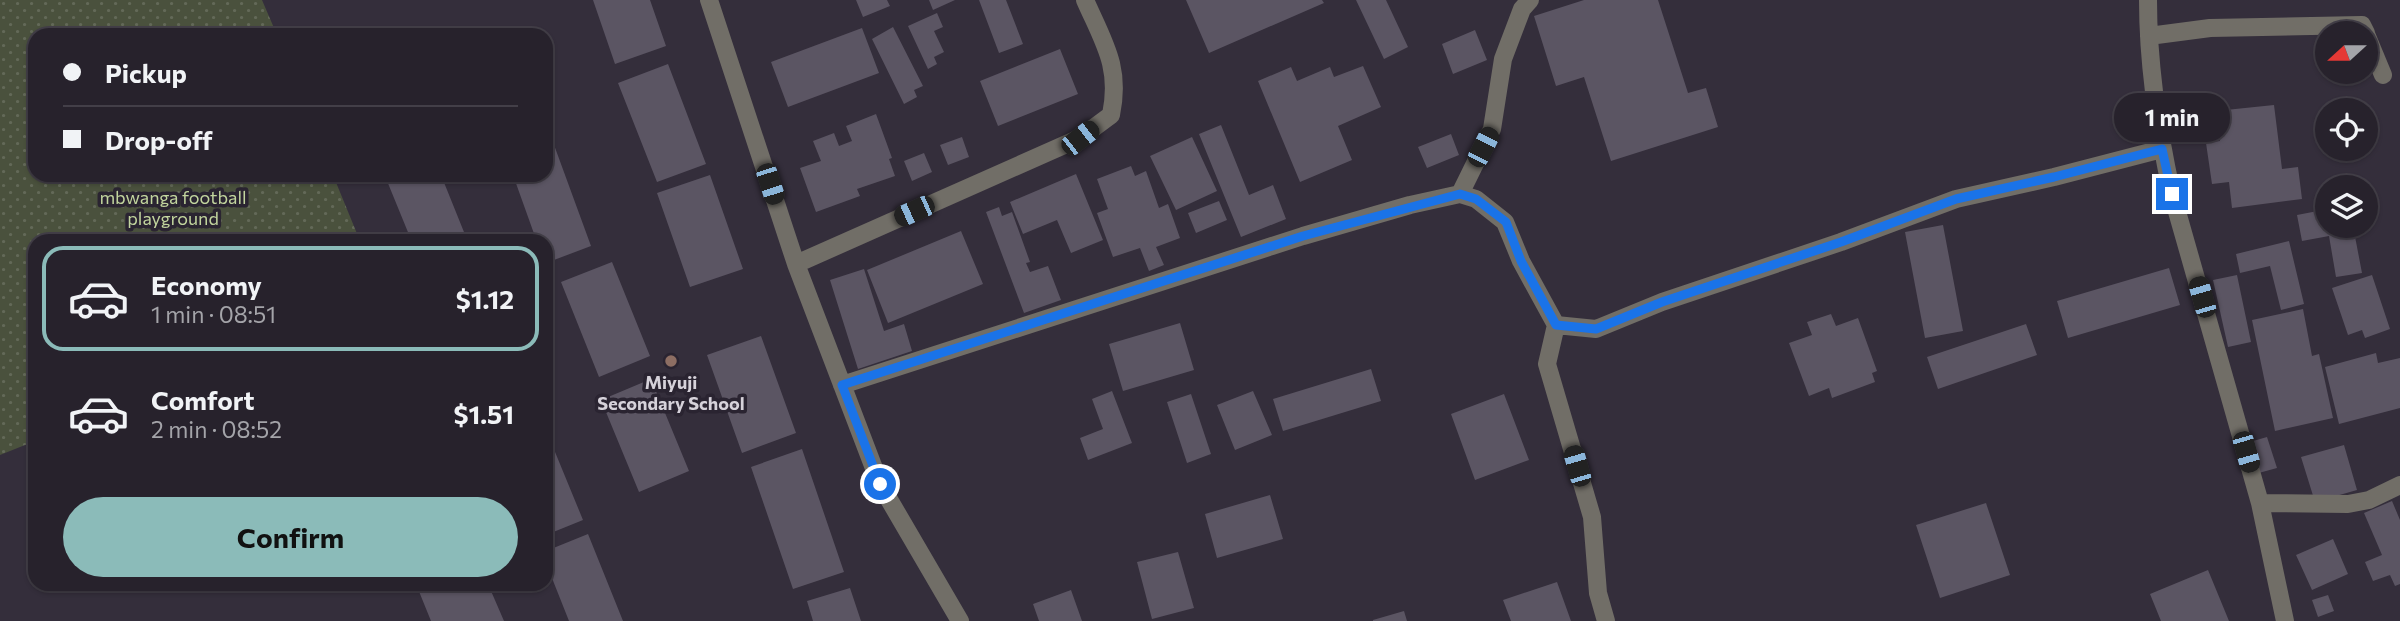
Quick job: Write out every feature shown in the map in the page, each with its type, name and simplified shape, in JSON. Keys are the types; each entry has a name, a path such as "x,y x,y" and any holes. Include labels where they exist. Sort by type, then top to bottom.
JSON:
{"street":[{"path":"709,0 796,264 880,484 960,621"},
{"path":"796,264 1080,138 1111,115 1116,92 1111,58 1085,0"},
{"path":"1460,194 1492,129 1503,59 1522,9 1530,0"},
{"path":"2148,0 2149,36 2162,149 2172,194 2260,503 2285,621"},
{"path":"2149,36 2210,28 2315,26"},
{"path":"2378,63 2383,75"},
{"path":"1556,325 1596,329 1662,302 1841,242 1956,199 2162,149"},
{"path":"842,385 1303,236 1460,194 1476,199 1506,222 1521,261 1556,325 1547,364 1592,517 1598,593 1606,621"},
{"path":"2260,503 2348,504 2369,500 2400,485"}],"green space":[{"name":"mbwanga football playground","path":"0,0 262,0 274,28 28,28 28,182 336,182 357,234 28,234 28,444 0,455"}],"building":[{"path":"593,0 650,0 666,46 615,64"},
{"path":"856,0 887,0 890,6 863,17"},
{"path":"929,0 955,0 933,10"},
{"path":"979,0 1006,0 1023,44 999,53"},
{"path":"1186,0 1322,0 1324,3 1209,53"},
{"path":"1356,0 1386,0 1408,47 1384,59"},
{"path":"1584,0 1658,0 1688,93 1706,88 1718,127 1611,161 1584,77 1556,86 1534,16"},
{"path":"937,13 943,27 934,31 944,52 934,57 937,64 928,69 908,26"},
{"path":"893,27 923,86 914,90 917,97 904,104 872,39"},
{"path":"862,28 879,73 788,107 771,62"},
{"path":"1475,30 1487,60 1453,74 1442,44"},
{"path":"1060,49 1078,94 998,126 980,81"},
{"path":"668,64 706,164 657,182 618,83"},
{"path":"1363,66 1381,107 1338,126 1352,160 1300,182 1258,81 1291,67 1297,81 1330,67 1334,77"},
{"path":"2274,105 2282,169 2298,167 2302,199 2232,208 2229,182 2212,184 2206,143 2220,141 2216,111"},
{"path":"876,114 892,158 889,159 895,176 857,189 860,196 816,212 800,168 821,161 813,141 834,133 839,146 852,141 846,126"},
{"path":"1221,125 1249,195 1273,185 1286,219 1241,237 1199,134"},
{"path":"1451,134 1459,155 1427,168 1418,147"},
{"path":"962,137 969,157 948,165 940,145"},
{"path":"1192,137 1217,191 1176,210 1150,156"},
{"path":"553,142 591,246 553,260 553,234 534,234 516,182 553,182"},
{"path":"924,153 932,172 912,181 904,161"},
{"path":"1131,166 1135,176 1146,171 1159,208 1168,204 1180,238 1156,247 1164,265 1149,271 1140,248 1113,257 1097,213 1108,209 1097,179"},
{"path":"1076,174 1103,240 1071,253 1057,220 1023,234 1010,202"},
{"path":"710,175 743,269 690,287 657,193"},
{"path":"387,182 444,182 465,234 409,234"},
{"path":"1219,201 1227,220 1196,233 1188,213"},
{"path":"999,207 1002,216 1012,212 1030,262 1026,263 1030,272 1048,266 1061,300 1024,313 986,212"},
{"path":"2315,212 2315,238 2318,238 2302,241 2297,215"},
{"path":"1943,225 1963,331 1925,338 1905,232"},
{"path":"961,231 983,284 888,323 867,270"},
{"path":"2329,238 2355,238 2362,273 2336,277"},
{"path":"2289,241 2304,304 2281,310 2270,266 2240,273 2236,254"},
{"path":"612,262 650,356 599,377 561,282"},
{"path":"2169,268 2180,305 2068,338 2057,301"},
{"path":"864,269 884,331 904,324 912,351 858,369 830,280"},
{"path":"2237,275 2251,342 2228,347 2213,280"},
{"path":"2372,275 2390,329 2365,338 2362,330 2348,335 2332,288"},
{"path":"2303,309 2312,356 2319,354 2333,418 2275,431 2252,320"},
{"path":"1831,314 1836,326 1858,318 1877,371 1872,373 1875,382 1832,398 1829,388 1809,396 1789,343 1812,335 1807,322"},
{"path":"1180,323 1194,370 1123,391 1109,344"},
{"path":"2026,324 2037,355 1938,389 1927,357"},
{"path":"761,336 796,433 742,453 707,355"},
{"path":"2376,353 2378,363 2400,358 2400,408 2339,424 2325,367"},
{"path":"1371,369 1381,401 1283,431 1273,399"},
{"path":"651,379 689,471 639,492 601,400"},
{"path":"1112,391 1132,443 1088,460 1080,438 1103,429 1092,399"},
{"path":"1253,391 1272,435 1235,450 1217,405"},
{"path":"1191,394 1211,454 1187,463 1167,402"},
{"path":"1504,394 1529,460 1475,480 1451,414"},
{"path":"2267,437 2277,468 2255,474 2246,443"},
{"path":"2344,445 2357,490 2315,502 2301,457"},
{"path":"553,447 583,520 553,532"},
{"path":"802,449 844,572 793,589 751,467"},
{"path":"1270,495 1283,539 1217,558 1205,514"},
{"path":"2392,501 2400,520 2400,584 2395,586 2390,575 2373,581 2365,562 2382,555 2364,513"},
{"path":"1986,503 2010,575 1940,598 1916,525"},
{"path":"588,534 623,621 569,621 553,581 553,548"},
{"path":"2333,539 2348,574 2312,590 2296,555"},
{"path":"1178,552 1194,608 1152,619 1137,562"},
{"path":"2208,570 2229,621 2161,621 2150,594"},
{"path":"1557,582 1571,621 1511,621 1503,600"},
{"path":"850,588 861,621 813,621 807,601"},
{"path":"1071,590 1082,621 1039,621 1033,604"},
{"path":"419,591 491,591 504,621 431,621"},
{"path":"2328,595 2334,611 2318,617 2312,600"},
{"path":"1404,611 1407,621 1373,621 1373,620"}],"place":[{"name":"Miyuji Secondary School","path":"671,361"}],"route":[{"path":"880,484 842,385 1303,236 1410,205 1460,194 1476,199 1506,222 1521,261 1556,325 1596,329 1662,302 1841,242 1956,199 2162,149 2172,194"}]}
